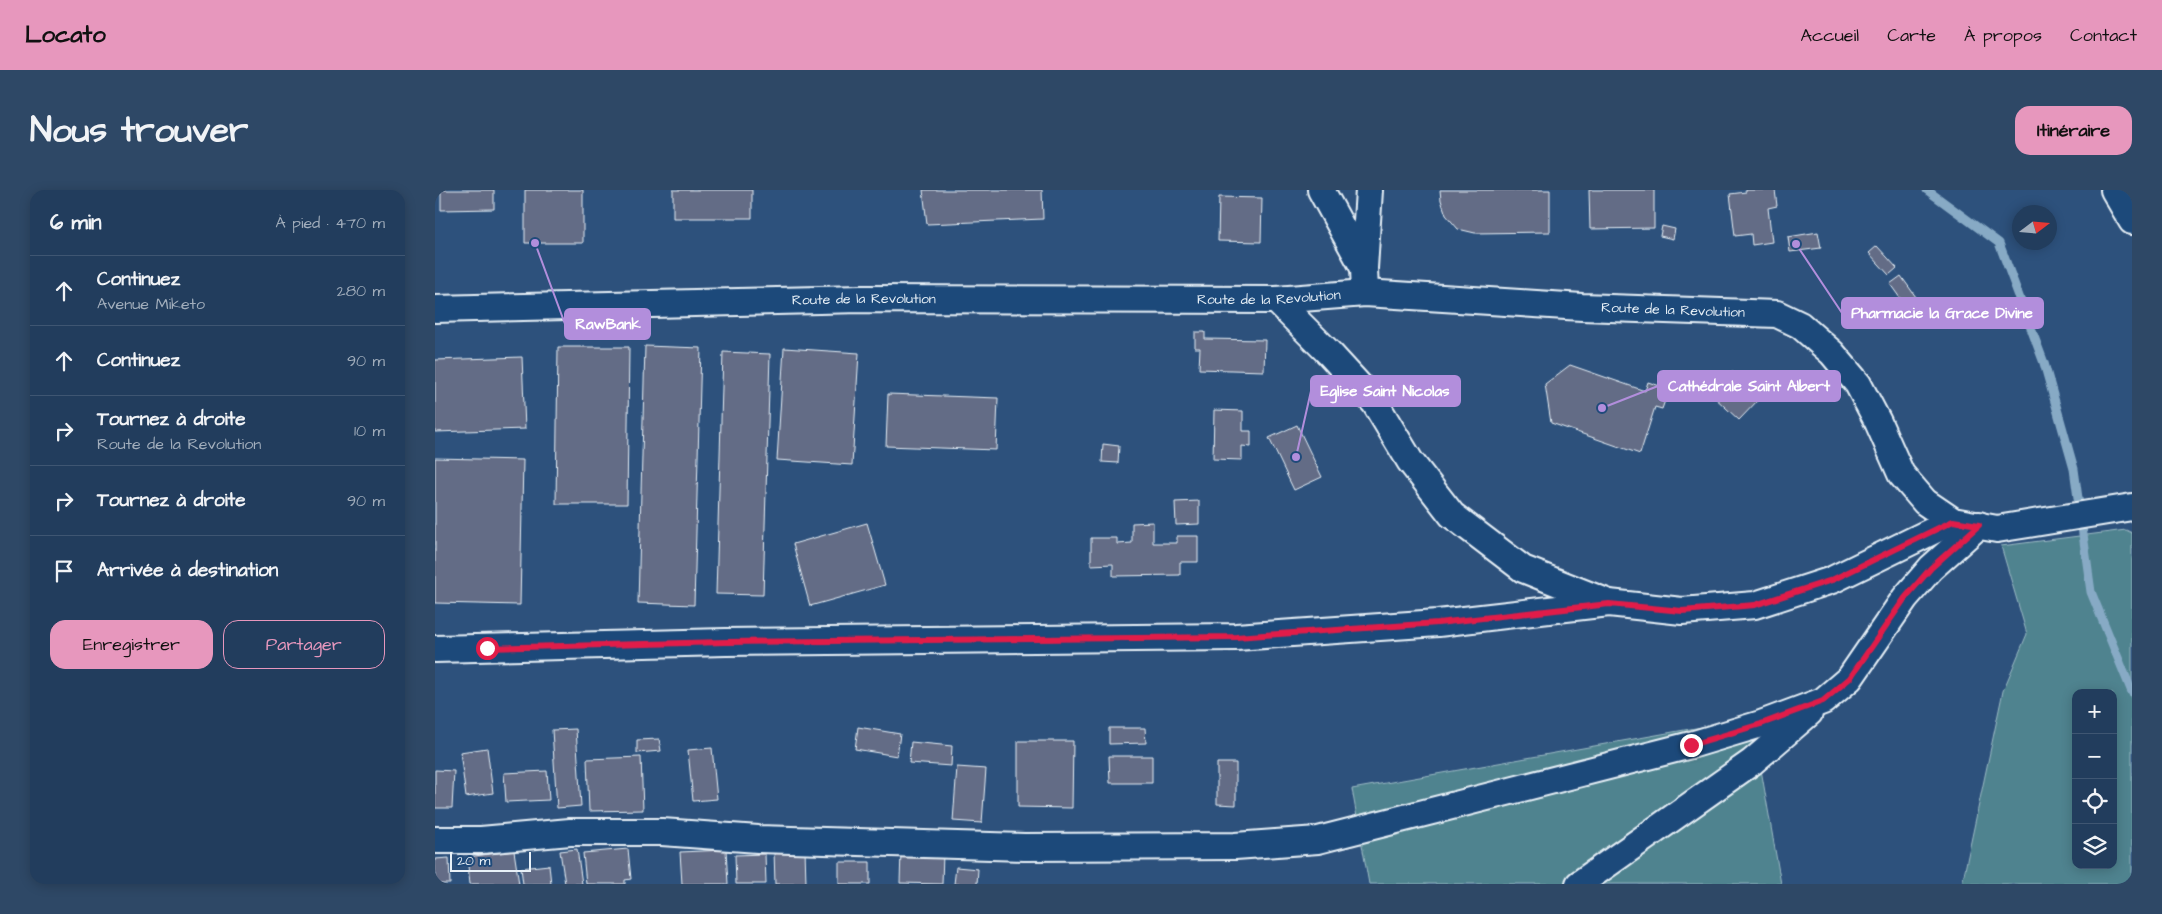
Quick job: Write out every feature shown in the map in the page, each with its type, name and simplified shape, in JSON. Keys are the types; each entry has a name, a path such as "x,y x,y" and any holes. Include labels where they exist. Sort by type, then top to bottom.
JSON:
{"street":[{"path":"1321,190 1364,281"},
{"path":"1364,281 1369,190"},
{"path":"2114,190 2132,221"},
{"name":"Route de la Revolution","path":"435,309 861,299 1276,300 1364,281 1582,307 1777,314 1800,325 1832,352 1858,384 1878,422 1901,474 1925,502 1953,521 1988,527"},
{"path":"1276,300 1331,354 1375,403 1411,461 1452,516 1523,569 1609,604"},
{"path":"1579,884 1752,762 1850,678 1905,598 1931,568 1988,527 2132,506"},
{"path":"435,649 726,642 1236,637 1438,623 1609,604 1682,611 1755,605 1832,580 1953,521"},
{"path":"435,840 481,840 570,832 662,832 758,839 1024,846 1235,846 1318,840 1691,745 1761,724 1823,701"}],"green space":[{"path":"2126,530 2132,533 2132,884 1962,884 2003,691 2027,634 2001,546"},
{"path":"1752,718 1781,884 1369,884 1352,789"}],"building":[{"path":"441,190 494,190 494,209 441,210"},
{"path":"525,190 583,190 583,243 525,243"},
{"path":"673,190 752,190 752,218 673,218"},
{"path":"923,190 1042,190 1043,219 927,224"},
{"path":"1440,190 1550,190 1550,232 1475,233 1458,229 1446,215"},
{"path":"1589,190 1654,190 1654,228 1590,229"},
{"path":"1746,190 1775,190 1777,206 1768,208 1772,242 1752,245 1751,234 1735,236 1730,194 1746,192"},
{"path":"1219,197 1262,198 1261,242 1218,241"},
{"path":"1662,226 1675,229 1673,239 1660,236"},
{"path":"1818,232 1821,248 1790,252 1788,237"},
{"path":"1877,246 1897,268 1889,275 1869,253"},
{"path":"1901,276 1916,297 1905,305 1890,284"},
{"path":"1195,332 1205,332 1205,339 1265,340 1264,371 1199,369 1200,348 1195,348"},
{"path":"645,346 701,348 694,605 638,603"},
{"path":"558,347 629,347 627,504 556,504"},
{"path":"784,348 859,353 852,465 777,460"},
{"path":"723,352 770,354 763,595 716,594"},
{"path":"522,357 525,429 435,432 435,360"},
{"path":"1570,365 1645,391 1648,382 1669,389 1662,409 1655,407 1640,454 1551,423 1545,384"},
{"path":"1733,372 1761,397 1739,420 1712,395 1718,375"},
{"path":"888,394 998,398 996,450 886,446"},
{"path":"1214,410 1243,411 1243,431 1251,431 1251,447 1242,446 1242,460 1213,459"},
{"path":"1297,425 1322,477 1294,490 1269,438"},
{"path":"1103,444 1119,446 1118,463 1102,462"},
{"path":"435,458 523,460 520,605 435,603"},
{"path":"1199,501 1199,524 1176,525 1175,502"},
{"path":"1153,522 1153,543 1177,543 1177,536 1198,536 1198,562 1180,562 1180,575 1113,576 1113,564 1091,565 1091,538 1117,538 1117,544 1132,543 1132,523"},
{"path":"867,523 885,585 810,606 793,544"},
{"path":"858,727 900,734 897,756 855,749"},
{"path":"1109,728 1145,728 1146,743 1109,744"},
{"path":"576,729 581,806 557,808 552,730"},
{"path":"659,739 661,751 637,753 637,740"},
{"path":"1018,741 1073,741 1072,808 1018,807"},
{"path":"911,742 952,746 951,766 909,763"},
{"path":"487,748 493,793 466,797 460,752"},
{"path":"712,748 717,799 693,801 688,750"},
{"path":"1109,756 1152,756 1152,783 1110,783"},
{"path":"641,757 643,810 589,811 587,759"},
{"path":"1217,763 1236,763 1236,805 1217,804"},
{"path":"957,767 986,769 982,823 953,821"},
{"path":"435,770 454,771 452,808 435,808"},
{"path":"547,771 549,800 506,802 504,773"},
{"path":"577,849 582,884 565,884 560,851"},
{"path":"628,849 631,879 625,880 625,884 586,884 583,853"},
{"path":"805,849 806,884 775,884 774,850"},
{"path":"726,850 728,884 682,884 680,852"},
{"path":"514,851 519,884 470,884 467,857"},
{"path":"901,851 943,853 942,884 900,883"},
{"path":"765,854 766,884 736,884 735,855"},
{"path":"449,858 450,884 435,884 435,859"},
{"path":"839,862 870,862 870,884 839,884"},
{"path":"549,865 551,884 523,884 521,868"},
{"path":"956,867 978,869 977,884 954,884"}],"waterway":[{"path":"1927,190 1999,243 2044,363 2074,469 2091,592 2132,692"}],"place":[{"name":"RawBank","path":"535,243"},
{"name":"Pharmacie la Grace Divine","path":"1796,244"},
{"name":"Cathédrale Saint Albert","path":"1602,408"},
{"name":"Eglise Saint Nicolas","path":"1296,457"}],"route":[{"path":"487,648 726,642 1236,637 1438,623 1609,604 1682,611 1755,605 1832,580 1953,521 1979,525 1931,568 1905,598 1850,678 1823,701 1761,724 1691,745"}]}
